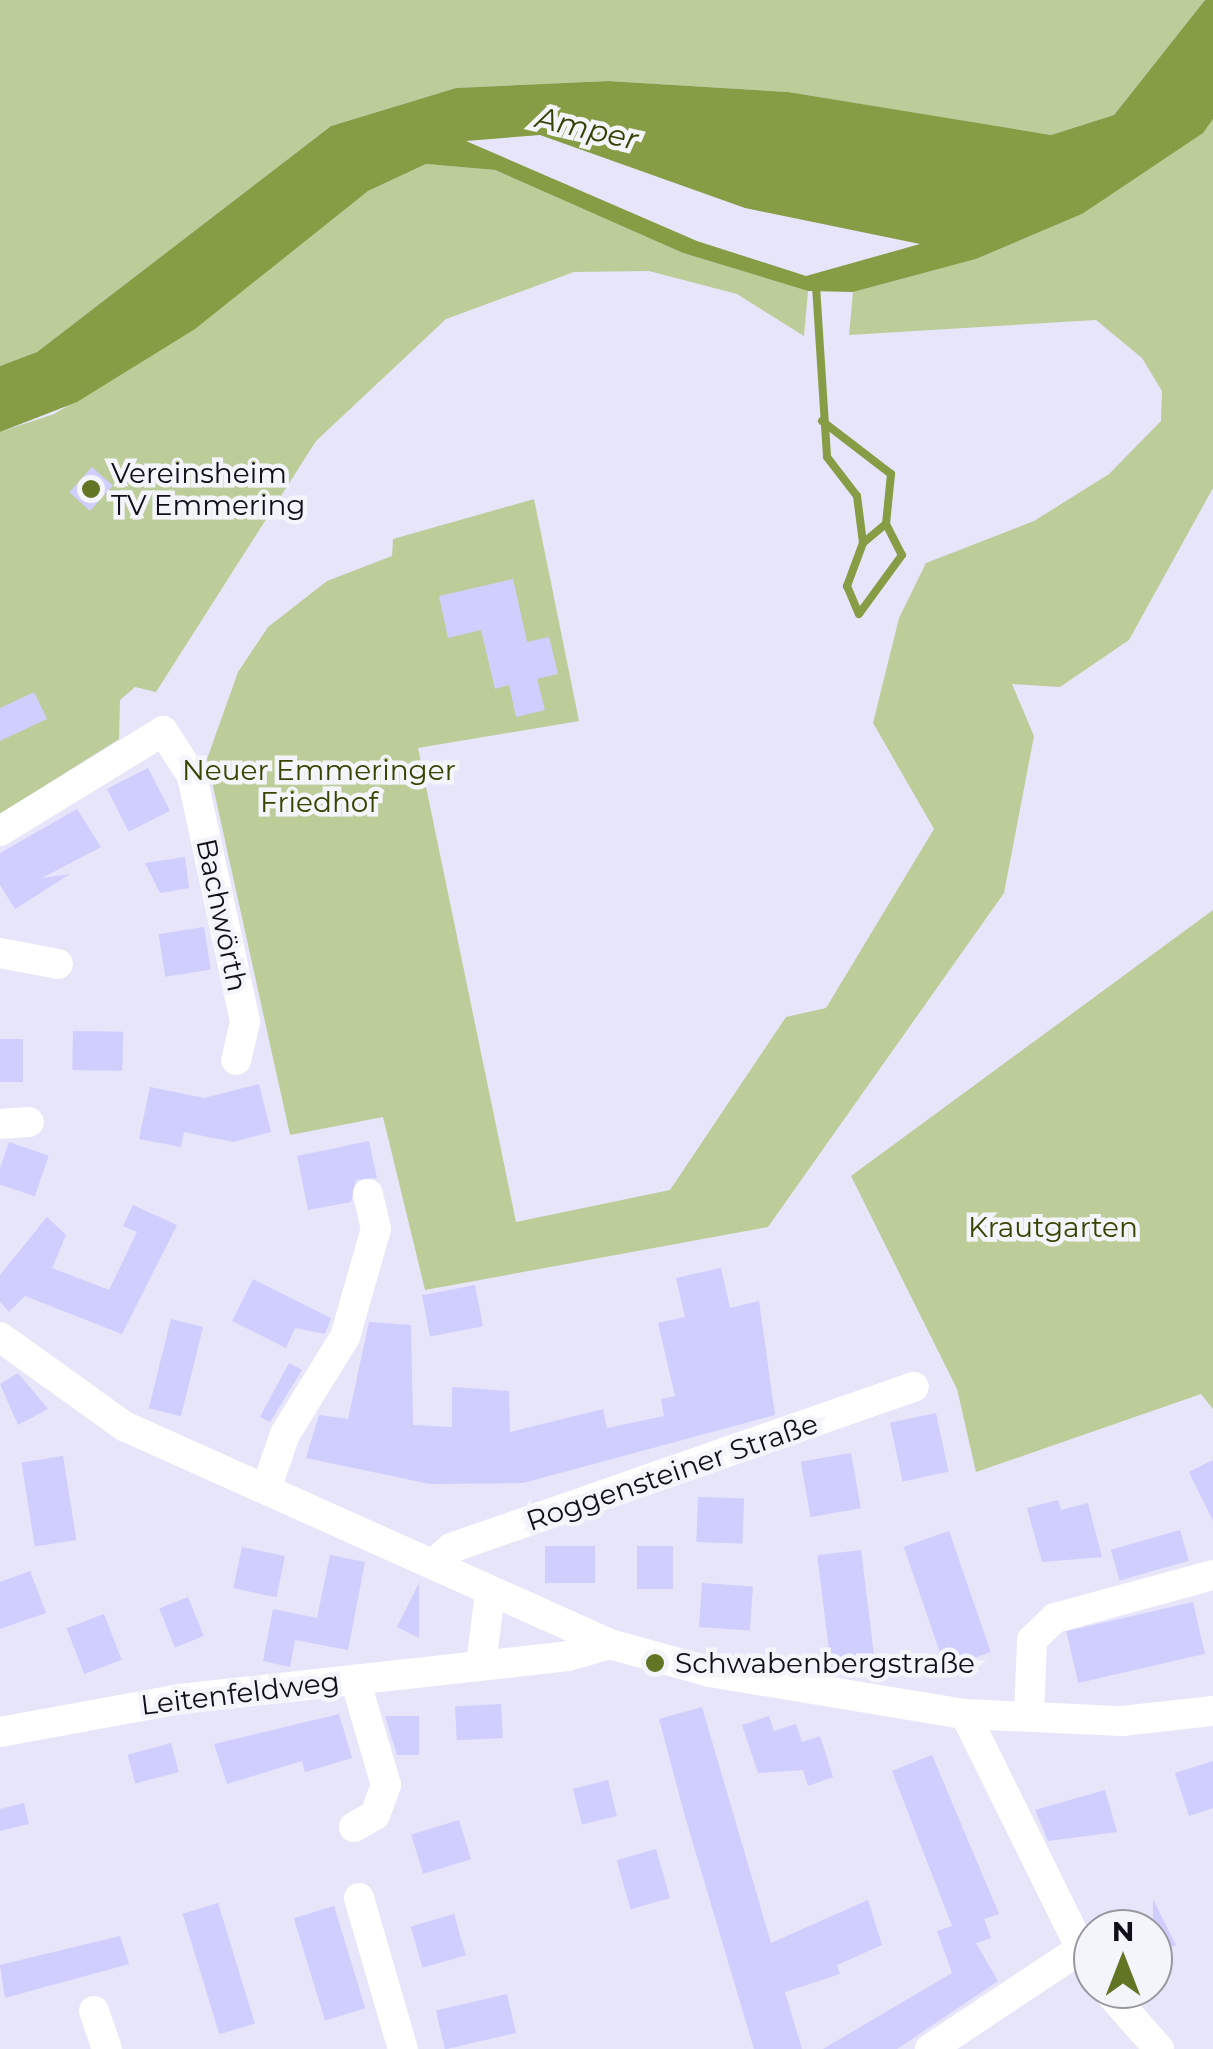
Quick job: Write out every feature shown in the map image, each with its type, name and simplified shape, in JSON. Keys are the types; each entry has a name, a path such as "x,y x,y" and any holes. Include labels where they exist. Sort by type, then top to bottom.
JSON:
{"street":[{"name":"Bachwörth","path":"0,831 162,730 192,776 244,1022 236,1060"},
{"path":"0,953 58,964"},
{"path":"266,1490 285,1434 345,1337 376,1229 368,1194"},
{"path":"0,1337 124,1426 610,1644 710,1672 965,1714 1122,1721 1213,1711"},
{"name":"Roggensteiner Straße","path":"434,1563 451,1548 914,1387"},
{"path":"1028,1716 1032,1640 1055,1618 1213,1575"},
{"path":"481,1665 490,1593"},
{"name":"Leitenfeldweg","path":"0,1732 610,1644"},
{"path":"354,1827 375,1815 386,1786 355,1679"},
{"path":"965,1714 1073,1938"},
{"path":"359,1898 403,2049"},
{"path":"930,2049 1073,1970"},
{"path":"1123,2009 1156,2048"},
{"path":"94,2011 106,2049"}],"green space":[{"path":"0,0 1205,0 1114,115 1051,135 787,92 608,81 456,88 331,126 37,352 0,366"},
{"name":"Neuer Emmeringer Friedhof","path":"1213,119 1213,488 1129,640 1060,687 1012,684 1034,736 1004,893 768,1227 425,1290 383,1117 290,1135 207,759 238,672 268,627 327,581 392,556 393,539 534,499 579,721 418,748 516,1222 670,1190 786,1017 826,1008 934,829 873,723 899,618 926,563 1034,521 1109,474 1161,421 1162,391 1142,358 1096,320 849,335 853,292 976,259 1082,214"},
{"path":"426,164 495,170 683,253 808,291 804,336 737,294 649,271 574,272 446,319 316,441 156,692 135,687 120,700 119,739 0,814 0,432 54,414 144,360 368,191"},
{"name":"Krautgarten","path":"1213,910 1213,1409 1201,1394 976,1472 957,1389 851,1176"}],"water":[{"name":"Amper","path":"1205,0 1213,0 1213,119 1203,133 1082,214 976,259 853,292 808,291 683,253 495,170 426,164 368,191 195,329 77,402 0,432 0,366 37,352 331,126 456,88 608,81 788,92 1051,135 1114,115","holes":["540,135 745,208 920,244 806,276 697,241 466,141"]}],"building":[{"name":"Vereinsheim TV Emmering","path":"92,467 113,486 90,511 69,492"},
{"path":"513,579 527,642 549,637 558,674 537,679 545,710 516,717 509,685 495,689 481,630 448,638 439,596"},
{"path":"34,692 47,719 0,741 0,708"},
{"path":"148,768 170,811 129,832 107,789"},
{"path":"77,809 101,847 42,878 70,874 15,909 0,885 0,853"},
{"path":"185,857 189,888 160,893 145,863"},
{"path":"204,927 211,969 165,977 159,934"},
{"path":"73,1031 123,1032 122,1071 72,1070"},
{"path":"0,1039 23,1039 23,1082 0,1082"},
{"path":"259,1084 271,1132 233,1142 184,1132 181,1147 139,1139 150,1087 204,1098"},
{"path":"369,1141 377,1178 356,1180 351,1202 308,1210 297,1156"},
{"path":"9,1142 49,1156 35,1196 0,1184 0,1168"},
{"path":"133,1205 177,1225 122,1334 25,1296 9,1312 0,1302 0,1275 47,1217 66,1235 52,1268 109,1290 137,1232 123,1226"},
{"path":"721,1268 730,1308 759,1301 775,1415 523,1483 430,1484 306,1458 319,1415 348,1419 369,1322 411,1325 413,1425 452,1427 452,1387 509,1391 510,1432 603,1409 607,1428 664,1416 661,1399 675,1396 658,1323 685,1317 676,1278"},
{"path":"253,1279 331,1318 325,1334 295,1328 286,1348 232,1321"},
{"path":"475,1285 483,1326 430,1337 422,1295"},
{"path":"171,1319 203,1327 181,1416 149,1408"},
{"path":"289,1363 302,1370 270,1422 260,1417"},
{"path":"18,1373 48,1409 18,1425 0,1384"},
{"path":"936,1413 948,1472 903,1481 890,1423"},
{"path":"851,1453 861,1508 810,1517 801,1462"},
{"path":"63,1456 76,1540 35,1547 22,1463"},
{"path":"1213,1460 1213,1521 1189,1472"},
{"path":"698,1497 744,1499 742,1544 696,1542"},
{"path":"1058,1500 1061,1510 1088,1503 1102,1557 1042,1562 1027,1508"},
{"path":"1180,1530 1189,1561 1120,1581 1111,1550"},
{"path":"949,1531 991,1652 945,1668 904,1547"},
{"path":"545,1546 595,1546 595,1583 545,1583"},
{"path":"637,1546 673,1546 673,1589 637,1589"},
{"path":"242,1547 285,1556 276,1597 233,1588"},
{"path":"861,1550 875,1663 831,1669 817,1555"},
{"path":"330,1555 365,1562 348,1650 295,1640 290,1667 263,1661 273,1609 317,1618"},
{"path":"30,1571 46,1613 0,1629 0,1582"},
{"path":"419,1583 419,1638 397,1627"},
{"path":"702,1583 753,1587 750,1630 699,1627"},
{"path":"188,1597 204,1636 175,1648 159,1609"},
{"path":"1193,1602 1205,1654 1078,1683 1066,1631"},
{"path":"104,1614 122,1660 84,1674 67,1628"},
{"path":"501,1704 503,1738 457,1740 455,1706"},
{"path":"702,1707 771,1943 868,1900 882,1945 837,1965 840,1974 785,1992 802,2049 754,2049 686,1820 659,1719"},
{"path":"339,1714 352,1758 305,1772 302,1761 227,1784 214,1744"},
{"path":"385,1716 419,1716 419,1755 397,1755"},
{"path":"769,1716 774,1731 796,1724 802,1742 820,1736 833,1777 808,1786 803,1770 758,1773 742,1725"},
{"path":"171,1743 179,1772 135,1784 128,1755"},
{"path":"932,1755 999,1914 984,1919 991,1938 976,1943 998,1981 897,2049 823,2049 952,1973 937,1931 952,1926 892,1771"},
{"path":"1213,1761 1213,1808 1189,1816 1175,1773"},
{"path":"608,1780 617,1816 582,1825 573,1789"},
{"path":"1105,1790 1117,1832 1048,1841 1035,1810"},
{"path":"24,1803 29,1824 0,1831 0,1809"},
{"path":"459,1820 471,1859 423,1874 411,1835"},
{"path":"656,1849 670,1898 631,1909 617,1860"},
{"path":"218,1903 255,2023 219,2034 183,1914"},
{"path":"334,1906 365,2008 325,2021 294,1918"},
{"path":"454,1914 466,1955 423,1968 411,1926"},
{"path":"120,1936 129,1964 5,1998 0,1965"},
{"path":"507,1994 516,2033 445,2049 436,2010"}],"waterway":[{"path":"816,286 827,457 857,496 863,543 847,586 859,614"},
{"path":"822,421 891,474 886,524 902,555 859,614"},
{"path":"863,543 886,524"}],"place":[{"name":"Vereinsheim TV Emmering","path":"91,489"},
{"name":"Schwabenbergstraße","path":"655,1663"}]}
